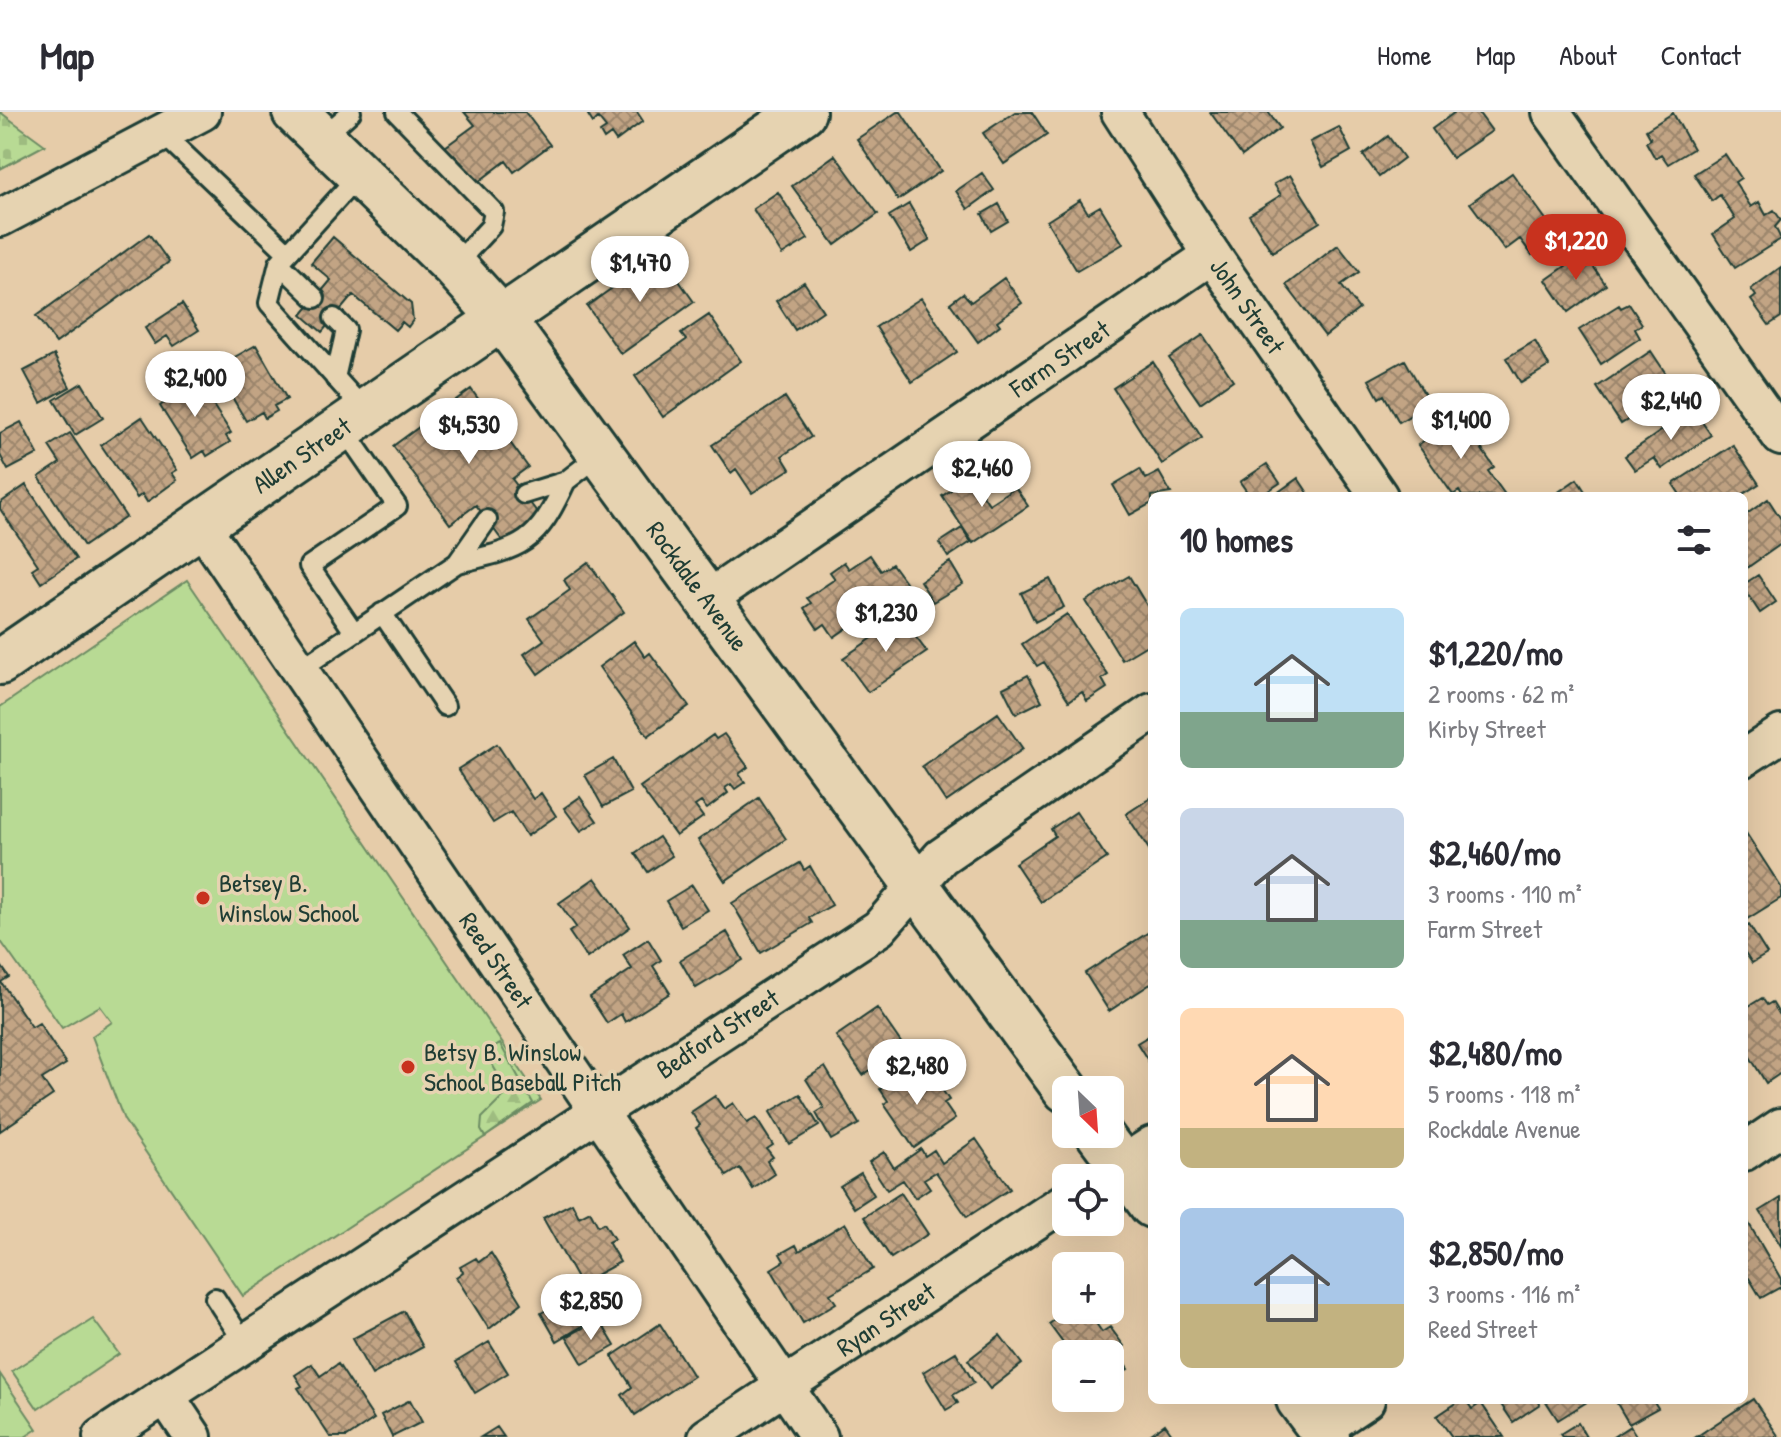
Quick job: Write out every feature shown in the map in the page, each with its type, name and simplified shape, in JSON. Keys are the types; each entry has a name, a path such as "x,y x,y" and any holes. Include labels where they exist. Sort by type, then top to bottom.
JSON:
{"main road":[{"name":"Allen Street","path":"0,662 803,112"},
{"name":"Rockdale Avenue","path":"323,121 360,174 454,266 503,320 1056,1076"},
{"path":"1119,1156 1148,1199"}],"street":[{"path":"0,218 202,112"},
{"name":"John Street","path":"1120,112 1212,255 1376,492"},
{"path":"1551,112 1781,437"},
{"name":"Farm Street","path":"708,599 1212,255"},
{"name":"Reed Street","path":"201,525 819,1437"},
{"name":"Bedford Street","path":"102,1437 879,928 941,857 1148,715"},
{"path":"1748,755 1781,734"},
{"path":"1748,1149 1781,1127"},
{"name":"Ryan Street","path":"707,1437 1052,1210"},
{"path":"165,1395 193,1437"},
{"path":"1316,1422 1357,1404"}],"lane":[{"path":"397,112 494,212 491,226 454,266"},
{"path":"162,133 283,258 315,298"},
{"path":"354,632 309,566 397,506 335,378 269,303 283,258 360,174"},
{"path":"334,318 346,330 335,378"},
{"path":"524,494 566,481 601,454"},
{"path":"299,670 457,563 509,551 546,524 566,481"},
{"path":"457,563 487,520"},
{"path":"382,613 445,706"},
{"path":"215,1298 245,1344"}],"green space":[{"path":"0,112 45,145 0,169"},
{"name":"Betsey B. Winslow School","path":"187,580 541,1100 243,1296 124,1120 92,1036 112,1022 100,1006 62,1028 0,940 0,707"},
{"path":"500,1044 533,1103 485,1137 481,1130 482,1118 508,1092 485,1052"},
{"path":"93,1319 119,1354 38,1409 12,1371"},
{"path":"0,1374 37,1429 25,1437 0,1437"}],"building":[{"path":"464,112 525,112 550,145 514,172 506,161 474,185 445,147 475,125"},
{"path":"592,112 637,112 643,121 616,141 611,134 604,139 600,132 606,128 598,118 593,123 588,115"},
{"path":"901,112 941,171 898,200 857,139"},
{"path":"1015,112 1032,112 1047,135 1004,164 983,133"},
{"path":"1210,112 1268,112 1280,128 1242,156"},
{"path":"1455,112 1478,112 1492,131 1452,158 1432,129"},
{"path":"1673,113 1693,149 1668,164 1661,154 1655,158 1646,142 1651,139 1646,130"},
{"path":"1339,127 1351,151 1323,167 1310,142"},
{"path":"1388,136 1404,158 1379,177 1363,155"},
{"path":"1725,154 1741,178 1735,182 1751,207 1759,202 1766,215 1774,210 1781,220 1775,227 1781,239 1735,268 1713,234 1735,219 1720,195 1712,201 1694,174"},
{"path":"835,155 878,214 835,245 792,186"},
{"path":"982,173 994,190 968,209 956,191"},
{"path":"1512,173 1558,236 1532,255 1520,239 1505,250 1470,203"},
{"path":"1290,175 1320,222 1272,252 1249,215 1281,195 1274,184"},
{"path":"778,192 808,239 782,255 753,209"},
{"path":"1080,200 1088,213 1100,206 1123,244 1077,271 1047,221"},
{"path":"909,204 930,240 911,252 889,216"},
{"path":"999,204 1008,221 991,231 982,214"},
{"path":"149,234 169,262 56,343 36,316"},
{"path":"333,237 411,304 413,320 408,327 402,322 395,330 353,295 322,332 302,315 331,280 311,263"},
{"path":"1338,245 1359,272 1341,285 1359,309 1325,336 1286,285"},
{"path":"1584,253 1606,285 1568,312 1546,280"},
{"path":"660,254 694,302 621,354 587,306"},
{"path":"1781,267 1781,317 1769,325 1751,300 1756,296 1751,289"},
{"path":"1004,278 1022,303 997,321 1000,325 978,342 950,303 963,293 971,302"},
{"path":"804,282 823,311 795,330 776,301"},
{"path":"921,298 957,352 912,382 876,327"},
{"path":"182,304 199,330 174,346 167,336 155,344 145,328"},
{"path":"1629,304 1642,324 1635,329 1640,338 1601,364 1579,330 1619,305 1621,308"},
{"path":"709,315 741,361 663,417 635,376 686,340 681,334"},
{"path":"1203,335 1233,380 1200,403 1169,358"},
{"path":"1535,341 1549,366 1521,383 1506,358"},
{"path":"256,345 287,399 274,406 277,411 265,418 262,412 246,421 215,368"},
{"path":"1651,351 1676,389 1621,424 1597,387"},
{"path":"54,355 70,387 41,403 24,371"},
{"path":"1405,360 1430,404 1399,422 1384,395 1379,398 1369,380"},
{"path":"1153,362 1202,438 1162,464 1113,388"},
{"path":"184,380 188,387 198,382 231,433 226,436 230,442 207,456 204,451 193,458 160,406 164,403 160,396"},
{"path":"82,383 103,418 75,435 54,400"},
{"path":"471,389 528,467 512,479 540,516 504,543 476,505 450,524 393,446"},
{"path":"785,397 811,437 782,456 790,469 752,493 736,469 731,473 712,445"},
{"path":"1693,409 1711,435 1662,469 1654,458 1635,470 1625,456"},
{"path":"1459,416 1494,467 1488,471 1503,492 1451,492 1418,445"},
{"path":"142,417 177,470 172,473 177,480 147,502 142,494 137,498 101,445"},
{"path":"21,422 38,454 8,470 0,455 0,433"},
{"path":"70,433 126,517 84,546 39,477 60,463 49,446"},
{"path":"1733,445 1759,484 1746,492 1678,492 1673,484"},
{"path":"1267,464 1280,483 1269,492 1247,492 1240,482"},
{"path":"1140,469 1146,479 1159,472 1170,492 1148,492 1148,505 1130,515 1113,485"},
{"path":"971,477 989,504 1015,487 1028,506 973,543 942,496"},
{"path":"1298,478 1307,492 1279,492"},
{"path":"1577,479 1585,492 1558,492"},
{"path":"26,485 76,559 41,583 32,569 38,565 0,509 0,503"},
{"path":"1768,499 1781,519 1781,544 1748,567 1748,513"},
{"path":"962,528 971,542 948,557 939,543"},
{"path":"870,555 881,571 892,564 908,586 834,637 825,624 818,629 804,608 811,603 807,598 835,579 830,572 844,562 849,569"},
{"path":"588,562 624,612 538,674 524,654 544,640 529,619 570,590 564,580"},
{"path":"950,562 963,584 933,602 920,581"},
{"path":"1758,575 1776,602 1760,613 1748,595 1748,581"},
{"path":"1129,576 1148,607 1148,644 1122,660 1086,601"},
{"path":"1050,579 1064,607 1035,622 1021,593"},
{"path":"1067,614 1108,675 1102,679 1107,688 1087,701 1082,692 1069,701 1044,662 1037,666 1022,644"},
{"path":"902,618 907,626 913,621 921,632 915,636 927,652 868,692 843,658"},
{"path":"634,641 645,657 650,653 689,706 648,736 599,667"},
{"path":"1028,675 1042,701 1016,714 1003,688"},
{"path":"998,713 1023,749 946,802 922,766"},
{"path":"724,734 748,767 739,774 745,782 735,789 731,784 725,788 728,793 707,809 701,802 695,806 703,817 676,836 640,787 713,735 716,739"},
{"path":"497,744 533,799 541,793 556,816 527,836 511,812 493,823 458,769"},
{"path":"613,759 631,792 603,807 585,775"},
{"path":"580,797 597,821 581,831 564,808"},
{"path":"759,798 786,839 725,881 698,840"},
{"path":"1148,800 1148,848 1126,814"},
{"path":"1076,812 1107,858 1041,902 1015,863 1055,836 1051,829"},
{"path":"1748,836 1781,887 1781,898 1748,919"},
{"path":"659,837 672,856 648,872 635,853"},
{"path":"800,863 804,870 810,866 832,905 809,918 812,923 761,953 732,903"},
{"path":"595,878 630,927 587,958 569,932 576,927 559,903"},
{"path":"692,885 708,910 681,926 666,901"},
{"path":"1748,926 1767,954 1752,963 1748,957"},
{"path":"727,932 743,960 696,988 680,960"},
{"path":"1148,933 1148,986 1109,1011 1085,973"},
{"path":"648,939 661,960 653,966 670,993 625,1022 621,1014 607,1023 590,997 632,969 623,955"},
{"path":"0,964 9,977 1,982 32,1027 39,1023 66,1064 42,1079 53,1095 0,1131"},
{"path":"1762,998 1767,1005 1772,1002 1781,1017 1781,1073 1766,1083 1748,1054 1748,1007"},
{"path":"877,1008 904,1047 863,1075 836,1036"},
{"path":"1148,1036 1148,1061 1137,1043"},
{"path":"825,1067 859,1124 831,1140 816,1113 824,1108 806,1079"},
{"path":"910,1068 917,1078 923,1074 934,1089 939,1085 949,1100 944,1103 955,1119 914,1148 884,1104 888,1101 880,1089"},
{"path":"800,1094 819,1126 789,1144 770,1112"},
{"path":"715,1096 724,1109 733,1103 747,1123 756,1118 773,1145 767,1149 773,1157 767,1161 775,1174 753,1189 740,1168 727,1176 696,1128 700,1125 691,1112"},
{"path":"976,1139 1010,1189 967,1217 936,1172 924,1179 930,1188 915,1198 903,1180 887,1190 869,1162 884,1152 894,1168 921,1149 925,1156 934,1150 942,1163"},
{"path":"861,1173 874,1195 854,1208 840,1186"},
{"path":"901,1193 928,1234 891,1258 864,1217"},
{"path":"1781,1198 1781,1246 1760,1211"},
{"path":"572,1203 579,1217 590,1211 598,1226 604,1223 614,1239 608,1242 620,1262 580,1284 543,1218"},
{"path":"1748,1222 1781,1279 1781,1287 1761,1298 1749,1278"},
{"path":"845,1223 873,1269 830,1294 836,1303 803,1323 771,1269 784,1261 780,1254 796,1245 799,1251"},
{"path":"491,1253 522,1303 489,1329 456,1277 463,1272 460,1267 476,1258 479,1262"},
{"path":"567,1298 584,1325 557,1341 541,1313"},
{"path":"404,1311 423,1347 372,1375 352,1339"},
{"path":"599,1319 615,1346 583,1364 567,1337"},
{"path":"660,1324 693,1376 635,1415 622,1395 632,1387 612,1356"},
{"path":"1049,1324 1096,1324 1102,1332 1110,1327 1120,1340 1061,1340"},
{"path":"1000,1335 1022,1364 990,1389 968,1360"},
{"path":"489,1342 508,1373 475,1393 456,1362"},
{"path":"956,1352 974,1383 953,1395 958,1403 946,1410 923,1372"},
{"path":"312,1364 320,1376 338,1364 374,1419 347,1437 330,1437 298,1388 302,1386 295,1375"},
{"path":"1753,1399 1779,1437 1696,1437 1748,1404"},
{"path":"410,1400 422,1422 392,1437 381,1415"},
{"path":"1455,1404 1469,1404 1472,1409 1482,1404 1504,1437 1452,1437 1437,1416"},
{"path":"1501,1404 1540,1404 1513,1422"},
{"path":"1548,1404 1584,1404 1558,1420"},
{"path":"1617,1404 1656,1404 1658,1408 1629,1424"},
{"path":"1578,1423 1586,1437 1562,1437 1560,1434"},
{"path":"1165,1424 1174,1437 1147,1437"},
{"path":"1630,1426 1637,1437 1613,1437"},
{"path":"497,1427 504,1437 481,1437"}],"place":[{"name":"Betsey B. Winslow School","path":"203,898"},
{"name":"Betsy B. Winslow School Baseball Pitch","path":"408,1067"}]}
